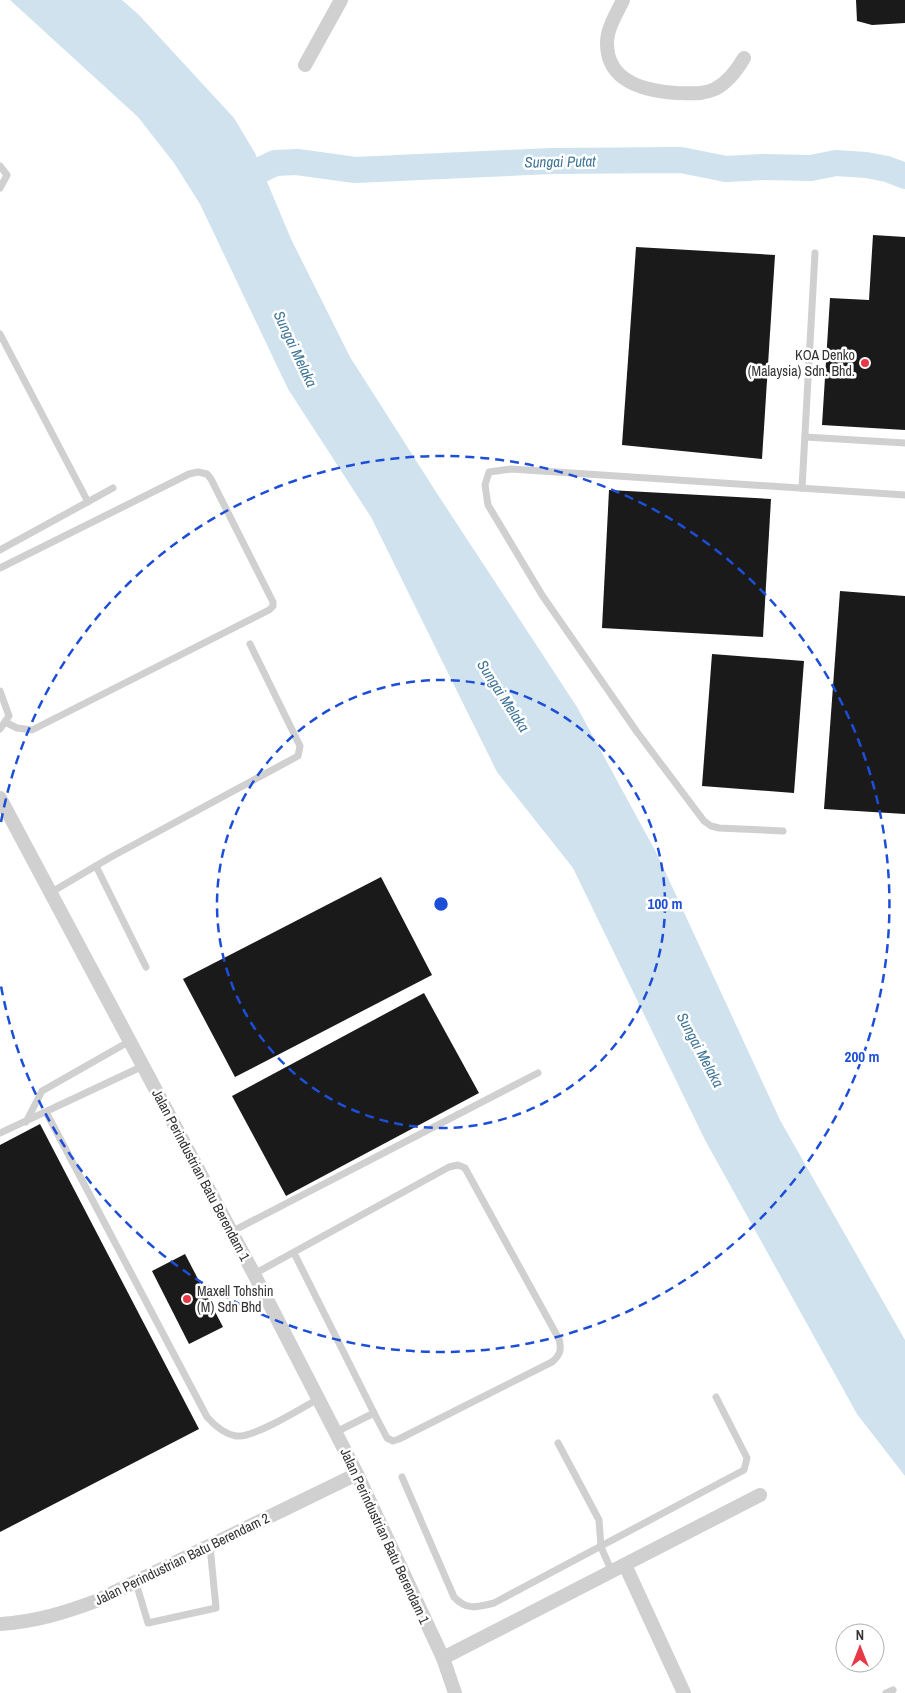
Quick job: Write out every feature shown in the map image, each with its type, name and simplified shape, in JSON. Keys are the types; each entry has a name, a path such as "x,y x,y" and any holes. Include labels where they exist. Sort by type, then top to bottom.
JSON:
{"street":[{"path":"305,66 341,0"},
{"path":"623,0 610,29 607,42 608,54 613,66 630,83 643,89 657,92 701,94 716,88 737,69 744,58"},
{"name":"Jalan Perindustrian Batu Berendam 1","path":"0,798 254,1274 336,1432 443,1658 455,1693"},
{"name":"Jalan Perindustrian Batu Berendam 2","path":"0,1624 40,1620 67,1612 136,1583 357,1474"},
{"path":"443,1658 760,1495"},
{"path":"625,1565 684,1693"}],"lane":[{"path":"0,166 7,175 0,188"},
{"path":"802,488 815,253"},
{"path":"0,334 88,502"},
{"path":"805,437 905,443"},
{"path":"783,831 719,828 711,826 704,821 637,732 542,596 488,505 485,485 489,472 511,468 905,495"},
{"path":"0,568 198,472 207,474 211,479 273,602 273,606 269,610 32,730 17,728 5,722"},
{"path":"0,550 114,488"},
{"path":"50,892 298,756 300,746 250,644"},
{"path":"0,690 9,716 0,728"},
{"path":"96,866 146,967"},
{"path":"26,1122 42,1091 130,1041"},
{"path":"0,1133 143,1066"},
{"path":"230,1232 538,1073"},
{"path":"46,1112 207,1417 215,1426 224,1432 236,1436 249,1435 318,1399"},
{"path":"254,1274 449,1167 458,1165 465,1168 560,1339 561,1348 558,1356 552,1362 393,1441 387,1438 294,1253"},
{"path":"402,1477 454,1597 460,1604 473,1608 494,1603 744,1470 747,1458 716,1397"},
{"path":"336,1432 374,1413"},
{"path":"558,1443 599,1520 601,1547 612,1572"},
{"path":"136,1583 148,1623 216,1608 210,1546"}],"water":[{"name":"Sungai Melaka","path":"10,0 122,0 139,15 234,118 255,153 291,239 350,357 577,707 657,854 780,1120 905,1340 905,1476 857,1414 705,1140 573,868 497,772 371,517 288,389 200,204 174,163 138,117"}],"building":[{"path":"856,0 905,0 905,23 872,25 857,21"},
{"name":"KOA Denko (Malaysia) Sdn. Bhd.","path":"873,235 905,237 905,430 822,425 830,298 869,300"},
{"path":"636,247 775,255 762,459 622,445"},
{"path":"609,490 771,499 763,637 602,628"},
{"path":"840,591 905,596 905,814 824,809"},
{"path":"712,654 804,661 794,793 702,786"},
{"path":"381,877 432,975 235,1077 183,979"},
{"path":"424,993 479,1093 286,1196 232,1096"},
{"path":"40,1124 199,1429 0,1532 0,1145"},
{"name":"Maxell Tohshin (M) Sdn Bhd","path":"185,1254 223,1327 189,1344 152,1271"}],"waterway":[{"name":"Sungai Putat","path":"230,185 275,163 297,162 355,170 551,161 681,160 726,169 763,167 811,168 836,163 866,165 887,169 905,176"}],"place":[{"name":"KOA Denko (Malaysia) Sdn. Bhd.","path":"865,363"},
{"name":"Maxell Tohshin (M) Sdn Bhd","path":"187,1299"}]}
